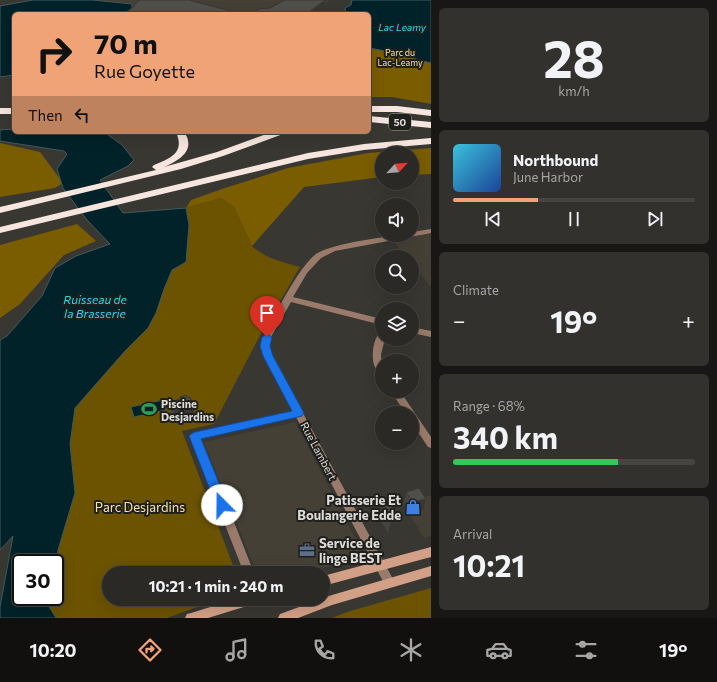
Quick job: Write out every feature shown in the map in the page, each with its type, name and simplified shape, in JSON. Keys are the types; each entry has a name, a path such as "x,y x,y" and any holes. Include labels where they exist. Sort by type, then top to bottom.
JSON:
{"highway":[{"path":"371,109 397,109 431,113"},
{"path":"0,111 12,114"},
{"path":"0,116 12,114"},
{"name":"50","path":"371,119 431,125"},
{"name":"50","path":"371,124 431,129"},
{"path":"120,182 164,165 177,157 184,145 181,134"},
{"path":"0,210 120,182 199,161 274,134"},
{"path":"1,230 326,153 371,146 431,141"}],"main road":[{"path":"330,579 431,552"},
{"path":"284,618 332,600 389,582 431,571"},
{"path":"191,618 230,606"}],"street":[{"path":"419,233 431,231"},
{"name":"Rue Lambert","path":"375,241 333,249 322,253 311,263 267,337 265,346 268,356 389,582"},
{"path":"290,299 375,320"},
{"path":"419,331 431,334"},
{"path":"246,566 195,436 298,413"},
{"path":"419,426 431,444"}],"shaded area":[{"path":"92,0 328,0 324,12 126,12 127,3"},
{"path":"431,231 431,287 419,272 419,250 400,250 394,242 419,242 419,233"},
{"path":"295,422 365,557 330,566 254,566 204,442"},
{"path":"431,495 431,536 424,538 402,503"}],"green space":[{"name":"Parc du Lac-Leamy","path":"371,48 431,63 431,104 392,97 371,97"},
{"path":"0,143 40,152 63,183 55,188 0,197"},
{"path":"431,148 431,174 419,175 419,149"},
{"path":"375,152 375,178 304,187 252,246 234,207 221,198 186,208 191,200 288,168"},
{"name":"Parc Desjardins","path":"221,198 234,207 252,246 269,257 300,267 257,341 214,424 182,431 233,566 102,566 102,606 200,606 167,618 56,618 49,606 64,606 64,554 58,554 75,493 70,444 75,408 125,351 148,328 172,270 186,262 189,225 186,208"},
{"path":"77,224 96,241 64,255 20,304 0,318 0,245"},
{"path":"431,588 431,618 332,618 347,612"}],"water":[{"path":"33,0 92,0 132,4 132,9 128,12 12,12 12,75 0,77 0,6"},
{"name":"Lac Leamy","path":"352,0 431,0 431,63 371,48 371,12 346,12 345,8 351,5"},
{"name":"Ruisseau de la Brasserie","path":"12,129 12,134 107,134 122,145 134,160 128,166 100,180 123,213 186,208 189,225 186,262 172,270 156,313 148,328 125,351 75,408 70,444 75,493 58,554 12,554 12,606 49,606 56,618 0,618 0,607 13,536 0,550 0,340 7,336 42,296 55,268 76,256 110,244 87,220 63,188 57,169 67,154 64,151 0,141 0,130"},
{"name":"Piscine Desjardins","path":"163,400 166,410 134,417 131,407"}],"building":[{"path":"140,0 189,0 234,12 126,12 135,6 134,5"},
{"path":"285,0 325,0 309,12 255,12 259,9 270,8"},
{"path":"186,395 187,398 190,397 194,407 174,411 170,402 181,399 180,397"},
{"path":"419,488 426,499 413,502 406,492"},
{"path":"391,504 400,519 391,521 382,507"}],"place":[{"name":"Piscine Desjardins","path":"149,409"},
{"name":"Patisserie Et Boulangerie Edde","path":"413,507"},
{"name":"Service de linge BEST","path":"307,550"}],"route":[{"path":"222,505 195,436 298,413 268,356 265,346 267,337"}]}
